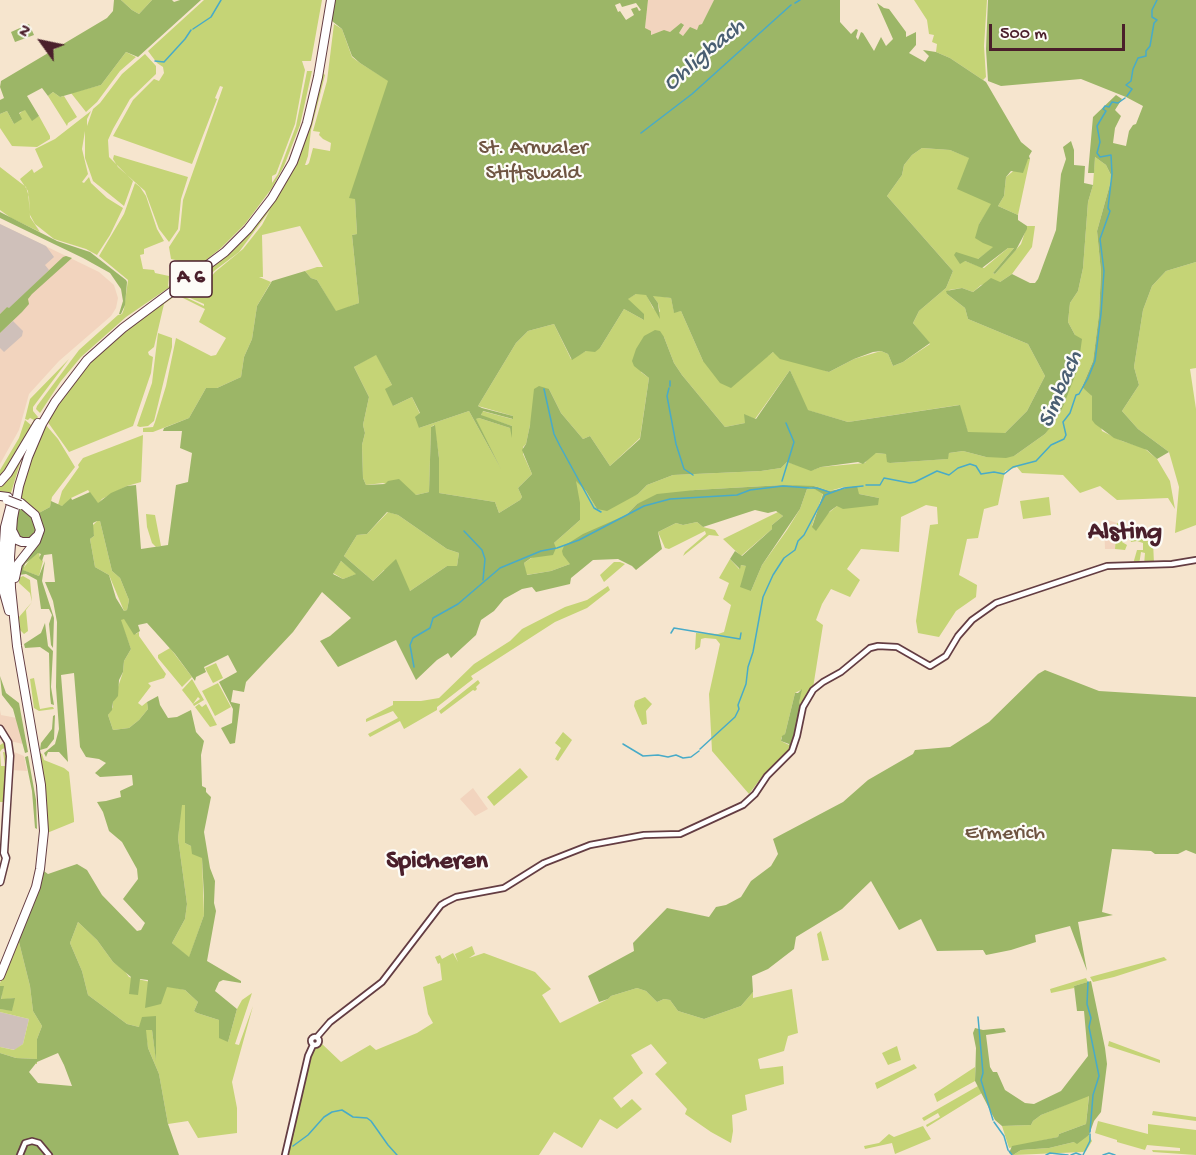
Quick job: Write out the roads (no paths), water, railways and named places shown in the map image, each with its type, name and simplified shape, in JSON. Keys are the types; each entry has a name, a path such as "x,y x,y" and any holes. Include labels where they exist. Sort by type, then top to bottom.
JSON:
{"highway":[{"name":"A 6","path":"42,838 39,770 18,650 12,603 10,557 13,518 28,456 42,424 61,392 80,368 106,342 217,259 256,220 281,185 307,123 329,0"},
{"name":"A 6","path":"0,482 8,473 63,384 94,348 215,257 254,218 278,182 294,150 316,77"},
{"name":"A 6","path":"39,422 5,498 9,611 17,677 37,785 42,838"},
{"path":"9,611 4,593 4,543 7,518 5,498 20,504 35,515 40,530 36,541 17,566 15,585"},
{"path":"13,518 14,534 17,540 24,543 33,540 38,531 37,522 20,504"},
{"path":"0,519 4,543"},
{"path":"10,557 15,585 18,650"},
{"path":"0,968 30,896 42,838"},
{"path":"0,976 36,887 42,838"}],"main road":[{"path":"285,1155 309,1056 313,1045 318,1043 317,1037 330,1022 375,988 441,905 456,897 504,888 544,863 590,845 645,835 680,834 740,807 751,798 767,776 792,751 805,704 815,689 875,646 898,648 926,665 932,665 946,657 965,627 991,606 1097,568 1113,565 1172,564 1196,560"},
{"path":"0,729 9,745 10,767 0,875"},
{"path":"0,882 6,828"},
{"path":"20,1155 25,1143 32,1141 39,1143 49,1155"}],"waterway":[{"path":"193,29 211,17 221,0"},
{"name":"Ohligbach","path":"795,3 800,0"},
{"name":"Simbach","path":"1127,96 1132,89 1126,85 1131,81 1138,58 1146,56 1146,51 1150,46 1154,23 1157,20 1152,17 1152,10 1157,0"},
{"name":"Ohligbach","path":"641,133 692,94 791,5"},
{"path":"155,61 164,62 191,30"},
{"name":"Simbach","path":"866,485 880,485 884,478 915,482 937,471 949,475 958,468 970,464 976,466 981,474 994,472 1004,474 1013,467 1036,461 1051,445 1064,439 1066,435 1063,422 1070,413 1076,395 1079,394 1088,378 1095,361 1101,314 1104,271 1100,239 1110,211 1108,208 1112,174 1111,155 1100,157 1097,153 1100,142 1097,126 1106,111 1103,109 1105,106 1109,107 1112,102 1118,103 1125,98"},
{"path":"670,381 670,386"},
{"path":"669,388 667,396 676,444 684,469 693,475"},
{"path":"544,389 554,434 594,508 601,512"},
{"path":"782,481 794,442 786,423"},
{"path":"414,667 410,645 413,638 430,628 433,618 458,604 500,568 541,551 579,540 644,506 670,499 737,495 750,490 783,486 809,488"},
{"name":"Simbach","path":"700,749 735,717 739,709 738,705 746,684 763,597 773,575 784,558 795,550 825,495 844,488 863,486"},
{"path":"810,488 829,492"},
{"path":"464,531 482,550 485,559 483,580"},
{"path":"671,633 674,628 740,639 741,633"},
{"name":"Simbach","path":"623,744 643,756 676,755 683,758 691,757 699,751"},
{"path":"1088,982 1087,1004 1091,1018 1089,1027 1099,1076 1093,1095 1090,1132"},
{"path":"978,1017 983,1073 981,1080 993,1120"},
{"path":"293,1146 308,1135 324,1117 342,1110 353,1117 367,1118 371,1121 397,1155"},
{"path":"994,1122 1004,1136 1008,1150"},
{"path":"1083,1155 1090,1141 1090,1134"},
{"path":"1009,1151 1012,1155"},
{"path":"1046,1155 1050,1153 1068,1155"},
{"path":"1071,1155 1076,1153 1081,1155"},
{"path":"1103,1155 1109,1153 1115,1155"}],"district":[{"name":"Alsting","path":"1125,534"},
{"name":"Spicheren","path":"437,863"}],"park label":[{"name":"St. Arnualer Stiftswald","path":"533,162"},
{"name":"Ermerich","path":"1005,835"}]}
